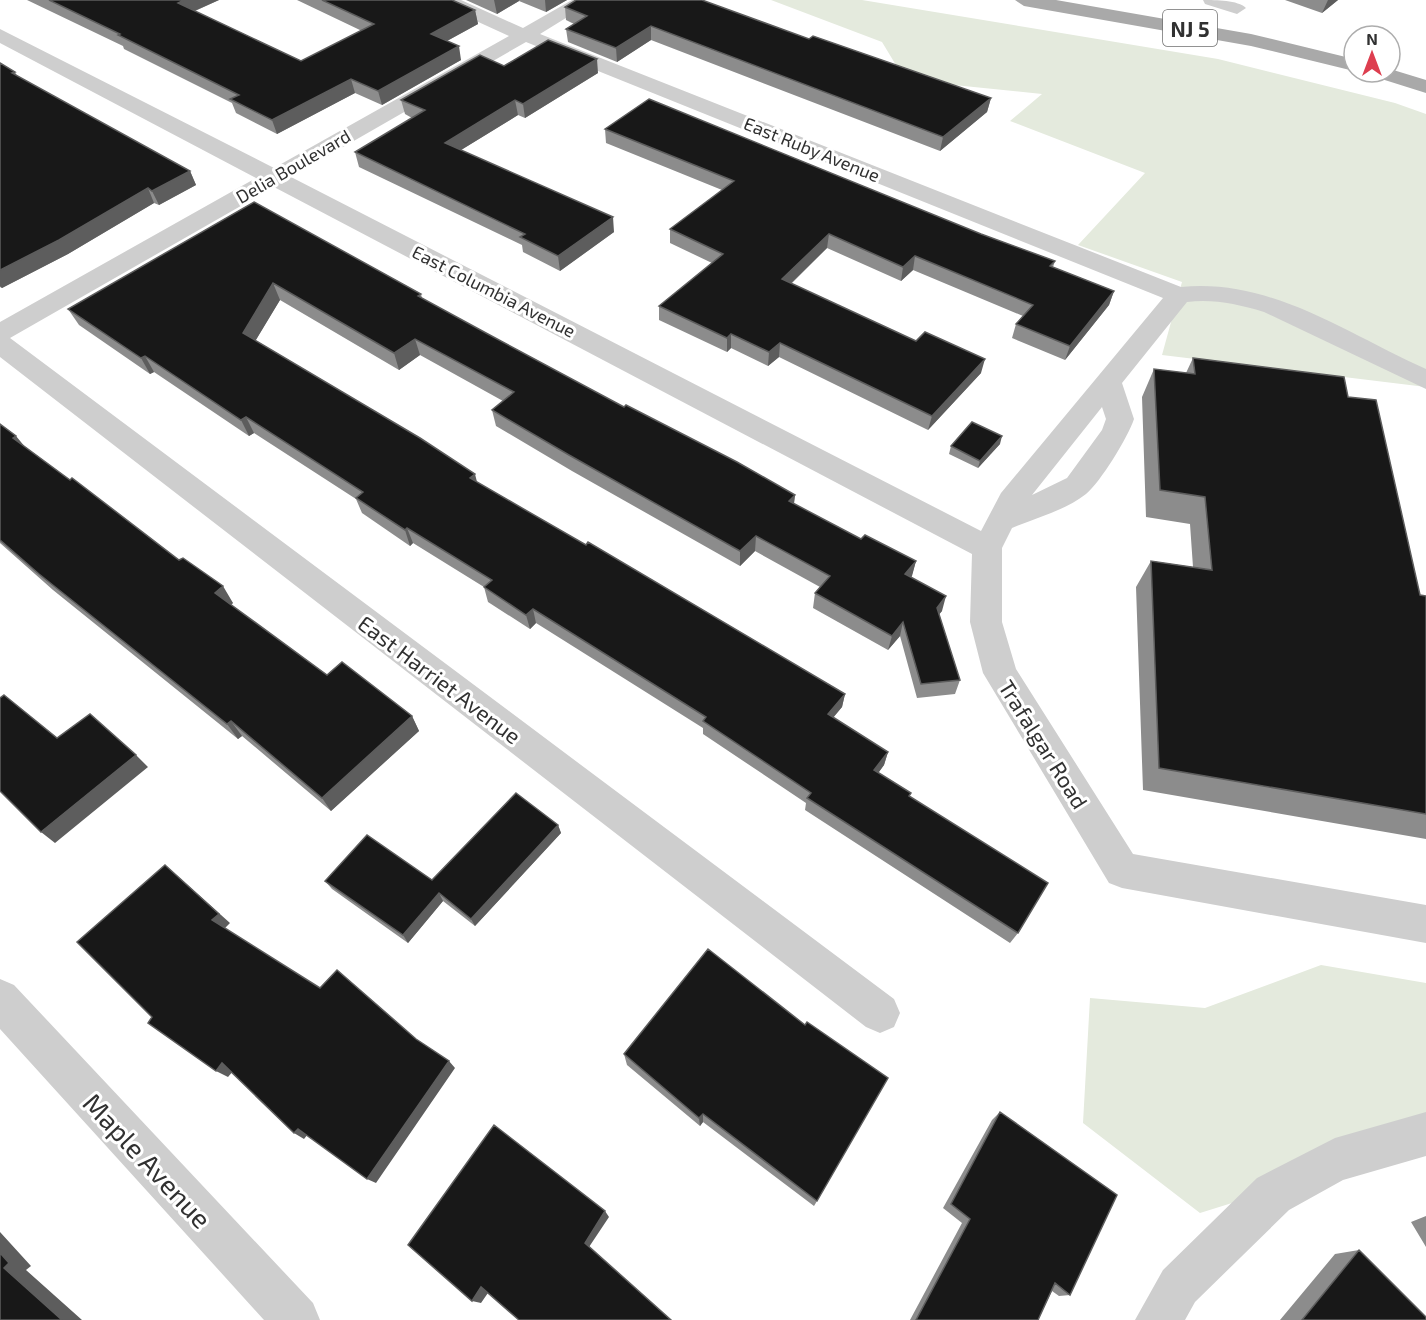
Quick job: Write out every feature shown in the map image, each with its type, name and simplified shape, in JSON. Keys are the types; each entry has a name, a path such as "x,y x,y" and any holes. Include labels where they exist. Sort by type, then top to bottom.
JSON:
{"main road":[{"name":"NJ 5","path":"1024,0 1240,38 1342,62"},
{"path":"1402,79 1426,87"}],"street":[{"name":"East Ruby Avenue","path":"446,0 524,35 1179,295"},
{"name":"Delia Boulevard","path":"0,333 586,0"},
{"path":"1212,0 1237,8"},
{"name":"East Columbia Avenue","path":"0,35 273,177 994,534"},
{"path":"994,534 1011,501 1179,295 1218,291 1263,302 1288,312 1382,361 1426,380"},
{"name":"East Harriet Avenue","path":"0,345 880,1013"},
{"path":"994,534 1077,486 1115,433 1120,419 1108,382"},
{"name":"Trafalgar Road","path":"994,534 986,622 1000,673 1122,870 1426,924"},
{"name":"Maple Avenue","path":"0,999 296,1320"},
{"path":"1158,1320 1179,1286 1273,1194 1335,1160 1426,1134"}],"shaded area":[{"path":"771,0 862,0 1218,59 1395,103 1426,114 1426,387 1162,355 1182,282 1078,245 1145,173 1010,121 1042,94 905,80 882,42"},
{"path":"1321,965 1426,983 1426,1142 1200,1213 1083,1123 1090,998 1205,1008"}],"building":[{"path":"49,0 184,0 178,3 301,61 374,24 322,0 452,0 475,10 431,34 459,46 378,91 351,79 272,120 230,99 239,95"},
{"path":"576,0 702,0 809,39 813,36 991,98 943,137 651,26 616,48 566,29 587,16 565,7"},
{"path":"548,40 597,59 523,104 515,100 445,143 613,217 558,256 520,237 525,234 355,152 425,110 401,100 480,55 504,66"},
{"path":"0,63 15,72 12,73 190,171 152,191 148,188 59,240 0,270"},
{"path":"649,99 981,234 1055,261 1050,266 1114,291 1070,346 1016,324 1033,305 915,256 903,267 829,234 782,279 916,341 925,332 985,359 932,416 780,343 769,352 731,334 727,338 659,306 723,254 670,229 734,181 605,129"},
{"path":"254,202 421,294 418,296 486,333 624,407 626,405 737,462 795,495 789,501 861,539 865,535 916,561 905,574 946,596 937,608 960,680 921,684 903,622 892,636 815,593 830,576 756,536 740,551 569,455 492,410 514,392 415,339 394,353 273,283 243,333 420,438 475,474 470,478 586,545 588,542 845,694 828,714 888,752 874,770 911,793 909,796 1048,883 1018,933 807,798 811,793 703,721 706,717 533,609 526,615 484,587 492,580 407,528 405,530 356,498 363,492 246,417 241,420 145,356 141,358 68,309"},
{"path":"1193,358 1344,377 1348,397 1376,400 1420,595 1426,596 1426,814 1159,768 1151,561 1212,570 1205,497 1160,490 1154,369 1195,374"},
{"path":"972,422 1002,436 980,461 951,446"},
{"path":"0,424 16,436 13,438 70,480 72,478 179,560 183,558 223,586 215,593 327,675 342,662 412,716 322,798 231,721 227,724 39,574 0,540"},
{"path":"4,695 57,738 90,714 136,755 41,832 0,791 0,698"},
{"path":"516,793 558,825 471,919 439,893 403,935 325,881 367,835 432,880"},
{"path":"165,865 219,914 212,920 320,988 337,970 416,1039 449,1061 367,1179 298,1129 294,1133 222,1063 216,1071 148,1023 152,1017 77,942"},
{"path":"708,949 805,1025 807,1022 888,1078 817,1201 703,1114 699,1118 624,1054"},
{"path":"1000,1112 1117,1195 1070,1295 1055,1283 1038,1320 916,1320 970,1219 951,1204"},
{"path":"494,1125 605,1211 585,1243 671,1320 519,1320 481,1287 472,1301 408,1245"},
{"path":"1359,1250 1426,1317 1426,1320 1302,1320"},
{"path":"0,1253 9,1263 4,1268 62,1320 0,1320"}]}
